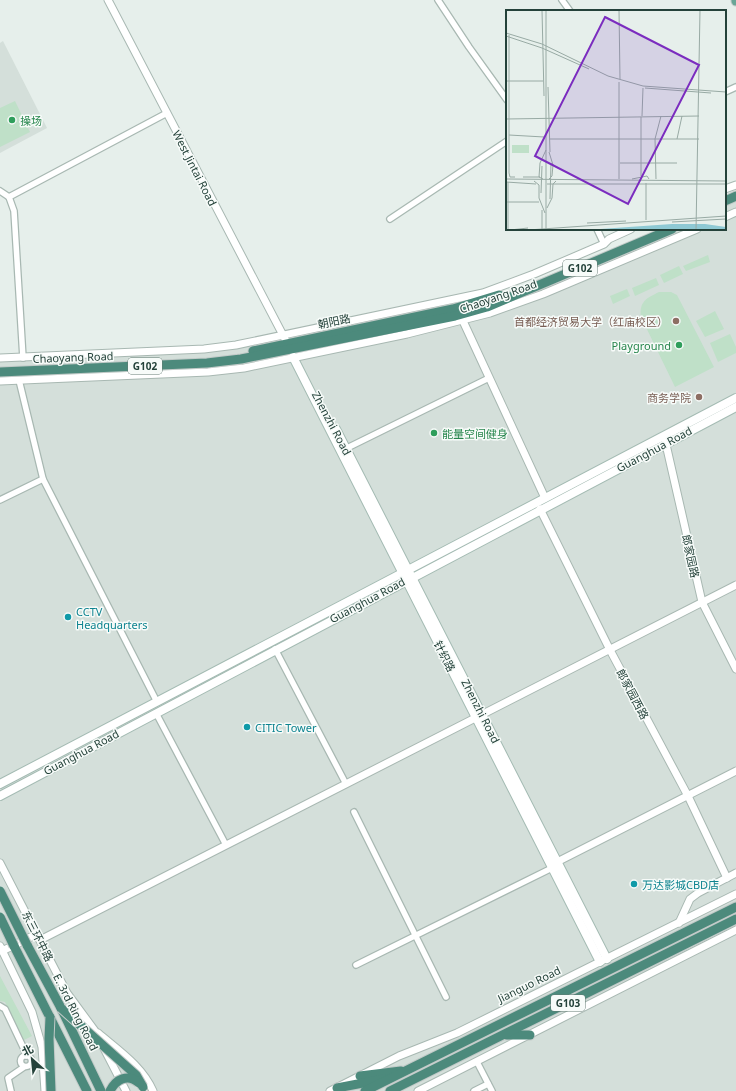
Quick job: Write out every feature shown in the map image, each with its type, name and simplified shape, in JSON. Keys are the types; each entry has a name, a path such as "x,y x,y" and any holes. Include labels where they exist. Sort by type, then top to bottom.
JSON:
{"highway":[{"path":"726,201 736,196"},
{"path":"726,207 736,203"},
{"name":"朝阳路","path":"0,366 206,358 291,348 455,316 655,230"},
{"name":"朝阳路","path":"486,303 669,230"},
{"name":"Chaoyang Road","path":"0,372 207,363 241,359 291,348"},
{"name":"E. 3rd Ring Road","path":"0,891 61,1008 101,1091"},
{"name":"Jianguo Road","path":"365,1091 736,907"},
{"path":"0,917 86,1091"},
{"name":"G103","path":"390,1091 397,1089 736,919"},
{"path":"61,1008 136,1075 144,1089"},
{"path":"50,1017 49,1039 53,1091"},
{"path":"503,1035 530,1034"},
{"path":"360,1076 409,1070"},
{"path":"110,1091 113,1085 119,1080 127,1077 136,1080 144,1089"},
{"path":"333,1089 395,1077"}],"main road":[{"name":"Zhenzhi Road","path":"291,348 604,961"},
{"name":"Guanghua Road","path":"0,784 157,702 540,509 665,440 736,398"},
{"name":"Guanghua Road","path":"0,796 275,650 545,498 736,407"}],"street":[{"name":"West Jintai Road","path":"108,0 291,348"},
{"path":"438,0 506,99"},
{"path":"562,0 569,10"},
{"path":"726,92 736,87"},
{"path":"9,197 167,113"},
{"path":"390,219 506,142"},
{"path":"726,189 736,184"},
{"path":"0,191 9,197 14,211 23,358"},
{"path":"726,217 736,212"},
{"path":"597,230 604,244"},
{"name":"Chaoyang Road","path":"291,348 463,321 486,303 534,274 604,244 609,239 629,230"},
{"name":"Chaoyang Road","path":"291,348 486,303 543,294 694,230"},
{"path":"463,321 545,498"},
{"name":"朝阳路","path":"0,358 204,349 291,348"},
{"name":"朝阳路","path":"0,381 208,372 244,368 291,348"},
{"path":"344,450 489,378"},
{"path":"19,380 43,479 157,702"},
{"name":"郎家园路","path":"665,440 702,602 736,669"},
{"path":"0,500 43,479"},
{"name":"郎家园西路","path":"540,509 610,650 688,796 727,878"},
{"path":"45,1091 42,1047 32,1012 1,949 38,937 226,845 736,585"},
{"path":"275,650 346,784"},
{"path":"156,713 226,845"},
{"path":"356,965 416,936 736,771"},
{"path":"354,812 446,997"},
{"name":"东三环中路","path":"0,863 67,993 95,1030 126,1091"},
{"path":"680,922 690,899 698,893 736,873"},
{"name":"Jianguo Road","path":"333,1089 399,1056 457,1033 736,894"},
{"path":"418,1091 736,930"},
{"path":"0,1006 5,1009 24,1048 26,1056 20,1060 24,1067 8,1078 12,1091"},
{"path":"95,1030 138,1067 147,1077 153,1091"},
{"path":"477,1062 492,1091"},
{"path":"44,1075 53,1091"},
{"path":"474,1091 488,1084"}],"shaded area":[{"path":"3,41 47,128 0,153 0,43"},
{"path":"736,201 736,1091 0,1091 0,362 288,343 461,310 662,230 726,230 726,205"}],"green space":[{"name":"操场","path":"15,101 30,132 0,147 0,108"},
{"path":"708,255 710,262 686,271 683,266"},
{"path":"679,266 683,274 664,283 660,275"},
{"path":"656,278 659,285 635,296 632,288"},
{"path":"627,289 630,296 613,304 610,296"},
{"name":"Playground","path":"659,292 671,292 677,295 714,367 675,387 641,317 641,307 645,301"},
{"path":"715,311 724,329 705,337 696,321"},
{"path":"730,334 736,347 736,353 718,362 710,343"},
{"path":"0,976 32,1036 24,1040 5,1002 0,1001"}],"place":[{"name":"操场","path":"12,120"},
{"name":"首都经济贸易大学（红庙校区）","path":"676,321"},
{"name":"Playground","path":"679,345"},
{"name":"商务学院","path":"699,397"},
{"name":"能量空间健身","path":"434,433"},
{"name":"CCTV Headquarters","path":"68,617"},
{"name":"CITIC Tower","path":"247,727"},
{"name":"万达影城CBD店","path":"634,884"}]}
